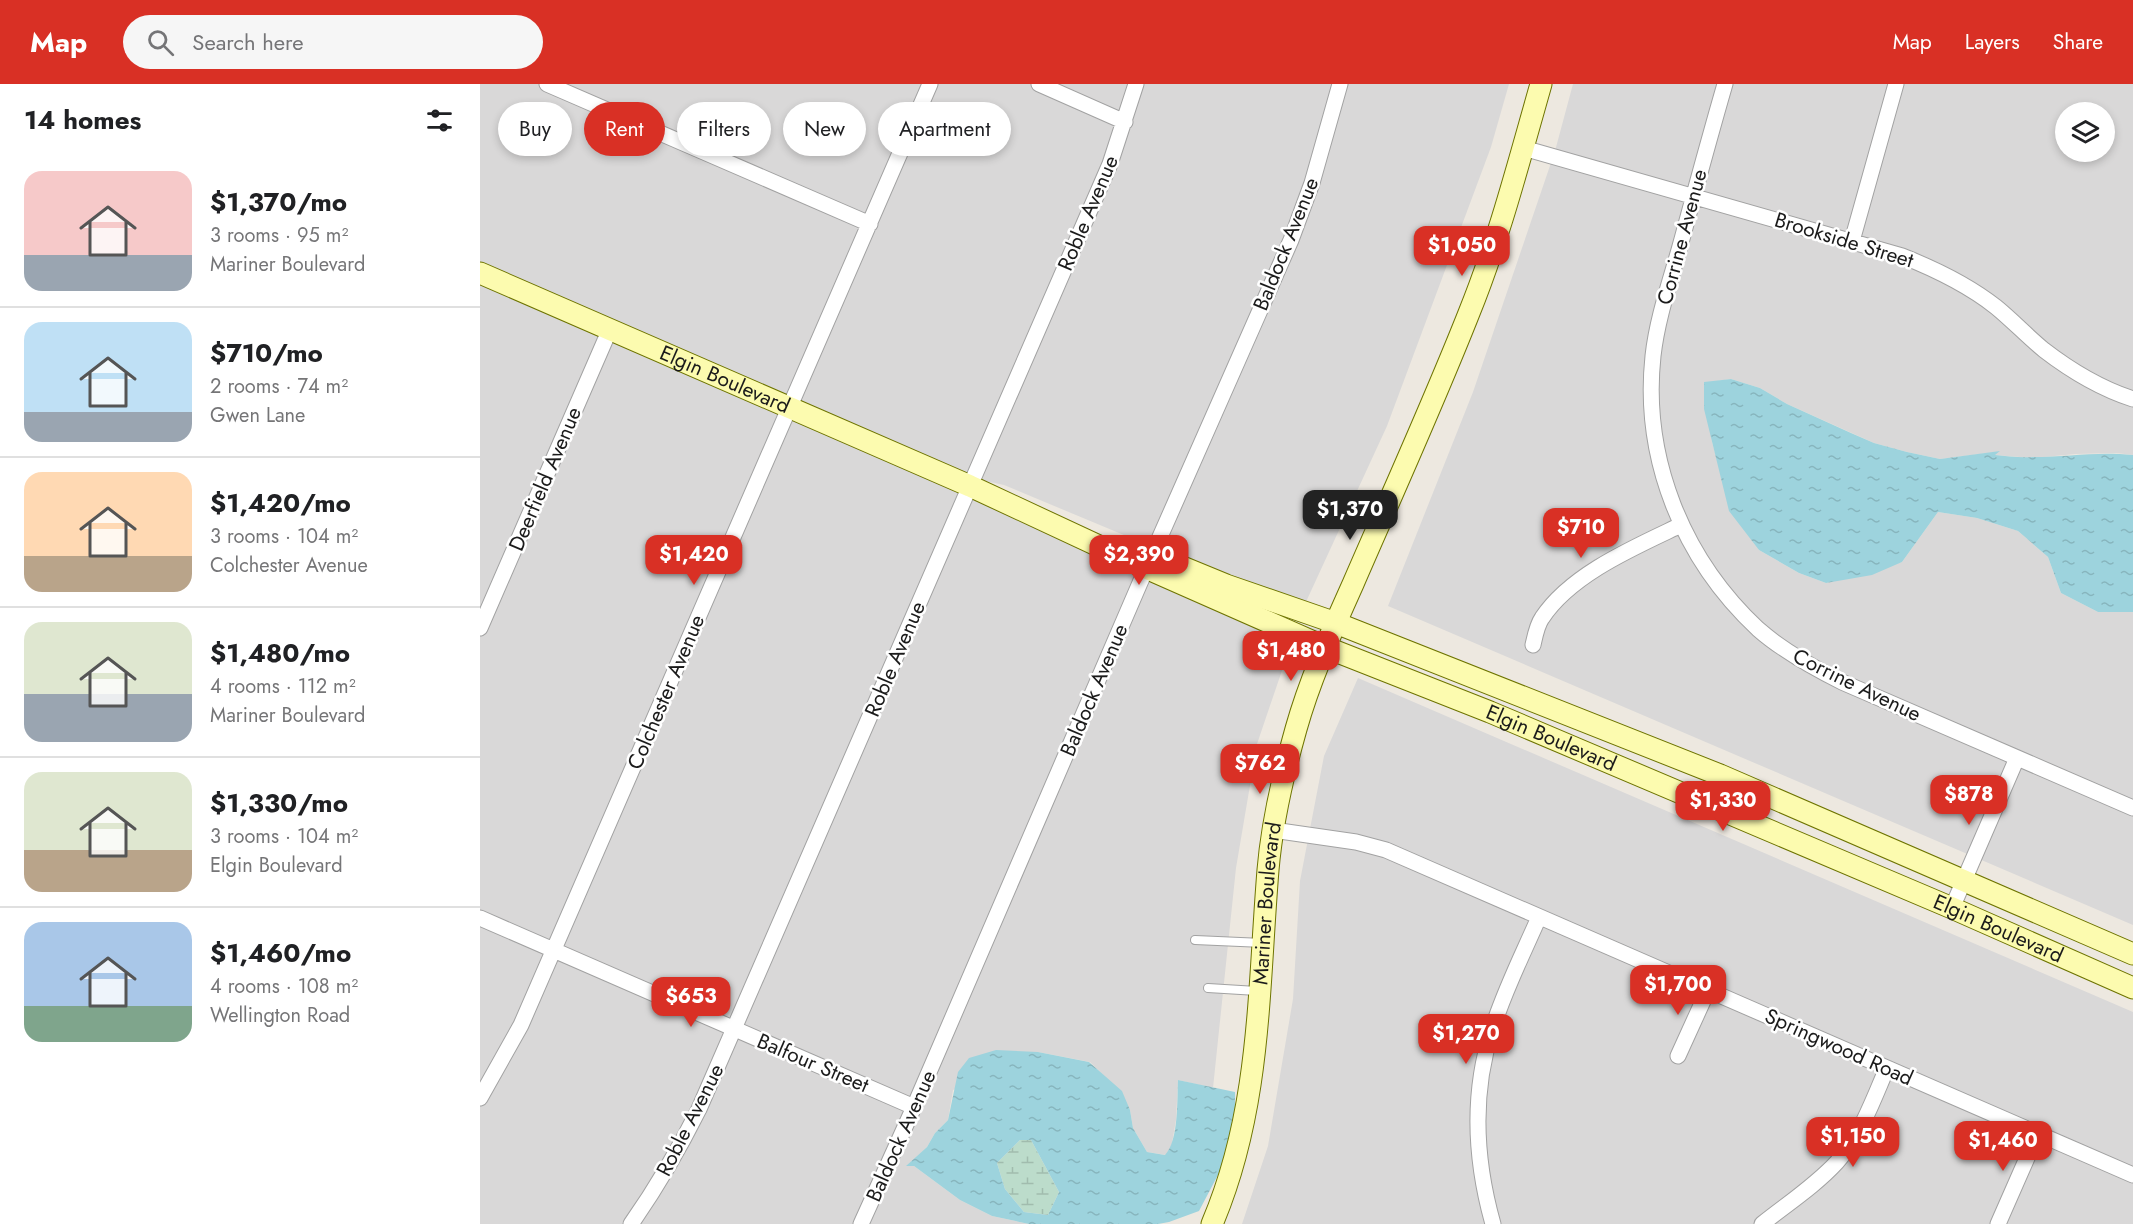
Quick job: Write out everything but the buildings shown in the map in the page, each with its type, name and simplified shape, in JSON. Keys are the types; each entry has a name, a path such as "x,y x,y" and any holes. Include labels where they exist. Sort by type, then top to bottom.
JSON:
{"main road":[{"name":"Mariner Boulevard","path":"1212,1224 1234,1162 1245,1121 1253,1071 1268,868 1273,830 1298,722 1325,647 1469,315 1491,255 1541,84"},
{"name":"Elgin Boulevard","path":"480,273 1149,562 1325,647 1490,712 1952,908 2133,988"},
{"name":"Elgin Boulevard","path":"1149,562 1226,585 1336,623 1720,775 2133,954"}],"street":[{"path":"547,84 870,224"},
{"name":"Colchester Avenue","path":"480,1098 521,1025 930,84"},
{"path":"1039,84 1125,122"},
{"name":"Roble Avenue","path":"631,1224 679,1148 699,1109 1110,164 1136,84"},
{"name":"Baldock Avenue","path":"861,1224 1291,240 1312,183 1340,84"},
{"name":"Corrine Avenue","path":"1725,84 1659,323 1653,355 1651,386 1657,454 1666,488 1696,554 1720,588 1760,630 1814,668 2133,808"},
{"path":"1852,241 1896,84"},
{"name":"Brookside Street","path":"1523,148 1852,241 1935,269 1966,286 1995,307 2045,350 2072,369 2098,384 2133,399"},
{"name":"Deerfield Avenue","path":"480,628 610,329"},
{"path":"1533,645 1541,619 1580,580 1607,561 1681,525"},
{"path":"1952,908 2017,758"},
{"name":"Springwood Road","path":"1273,830 1356,842 1386,850 2133,1175"},
{"path":"1493,1224 1484,1193 1479,1158 1478,1095 1483,1062 1492,1030 1539,916"},
{"name":"Balfour Street","path":"480,918 914,1107"},
{"path":"1678,1056 1708,990"},
{"path":"1762,1224 1820,1178 1838,1160 1853,1140 1866,1116 1887,1068"},
{"path":"1998,1224 2038,1133"}],"lane":[{"path":"1195,940 1263,943"},
{"path":"1208,988 1260,991"}],"shaded area":[{"path":"480,84 1509,84 1491,147 1387,426 1305,604 1155,548 1004,485 972,478 480,264"},
{"path":"1573,84 2133,84 2133,455 2076,454 2033,458 1993,455 1997,452 1940,459 1874,443 1787,404 1760,388 1731,379 1704,383 1712,442 1722,478 1759,550 1799,573 1826,583 1902,562 1938,512 1977,518 2018,531 2048,557 2061,593 2098,612 2133,612 2133,925 1388,606 1473,392 1555,151"},
{"path":"480,281 962,491 1292,641 1257,744 1236,868 1213,1088 1178,1080 1176,1120 1171,1149 1166,1155 1147,1152 1133,1128 1130,1110 1090,1062 1038,1052 953,1090 948,1120 935,1133 927,1147 907,1166 914,1166 960,1200 992,1216 1029,1224 480,1224"},
{"path":"1358,678 2133,1012 2133,1224 1242,1224 1268,1146 1293,999 1300,881 1324,756"}],"green space":[{"path":"1020,1140 1031,1140 1059,1192 1048,1215 1024,1212 1005,1189 997,1163"}],"water":[{"path":"1731,379 1760,388 1787,404 1874,443 1940,459 2000,451 1995,455 2046,457 2095,454 2133,455 2133,612 2098,612 2061,593 2048,557 2018,531 1977,518 1938,512 1902,562 1872,575 1826,583 1799,573 1759,550 1729,511 1704,409 1704,382"},
{"path":"996,1050 1038,1052 1089,1062 1122,1091 1130,1110 1133,1128 1147,1152 1165,1155 1170,1149 1175,1130 1178,1080 1235,1092 1235,1129 1229,1154 1199,1211 1169,1222 1158,1224 1029,1224 992,1216 960,1200 914,1166 906,1166 927,1147 935,1133 948,1120 958,1072 969,1058","holes":["1020,1140 1031,1140 1059,1192 1048,1215 1024,1212 1005,1189 997,1163"]}]}
